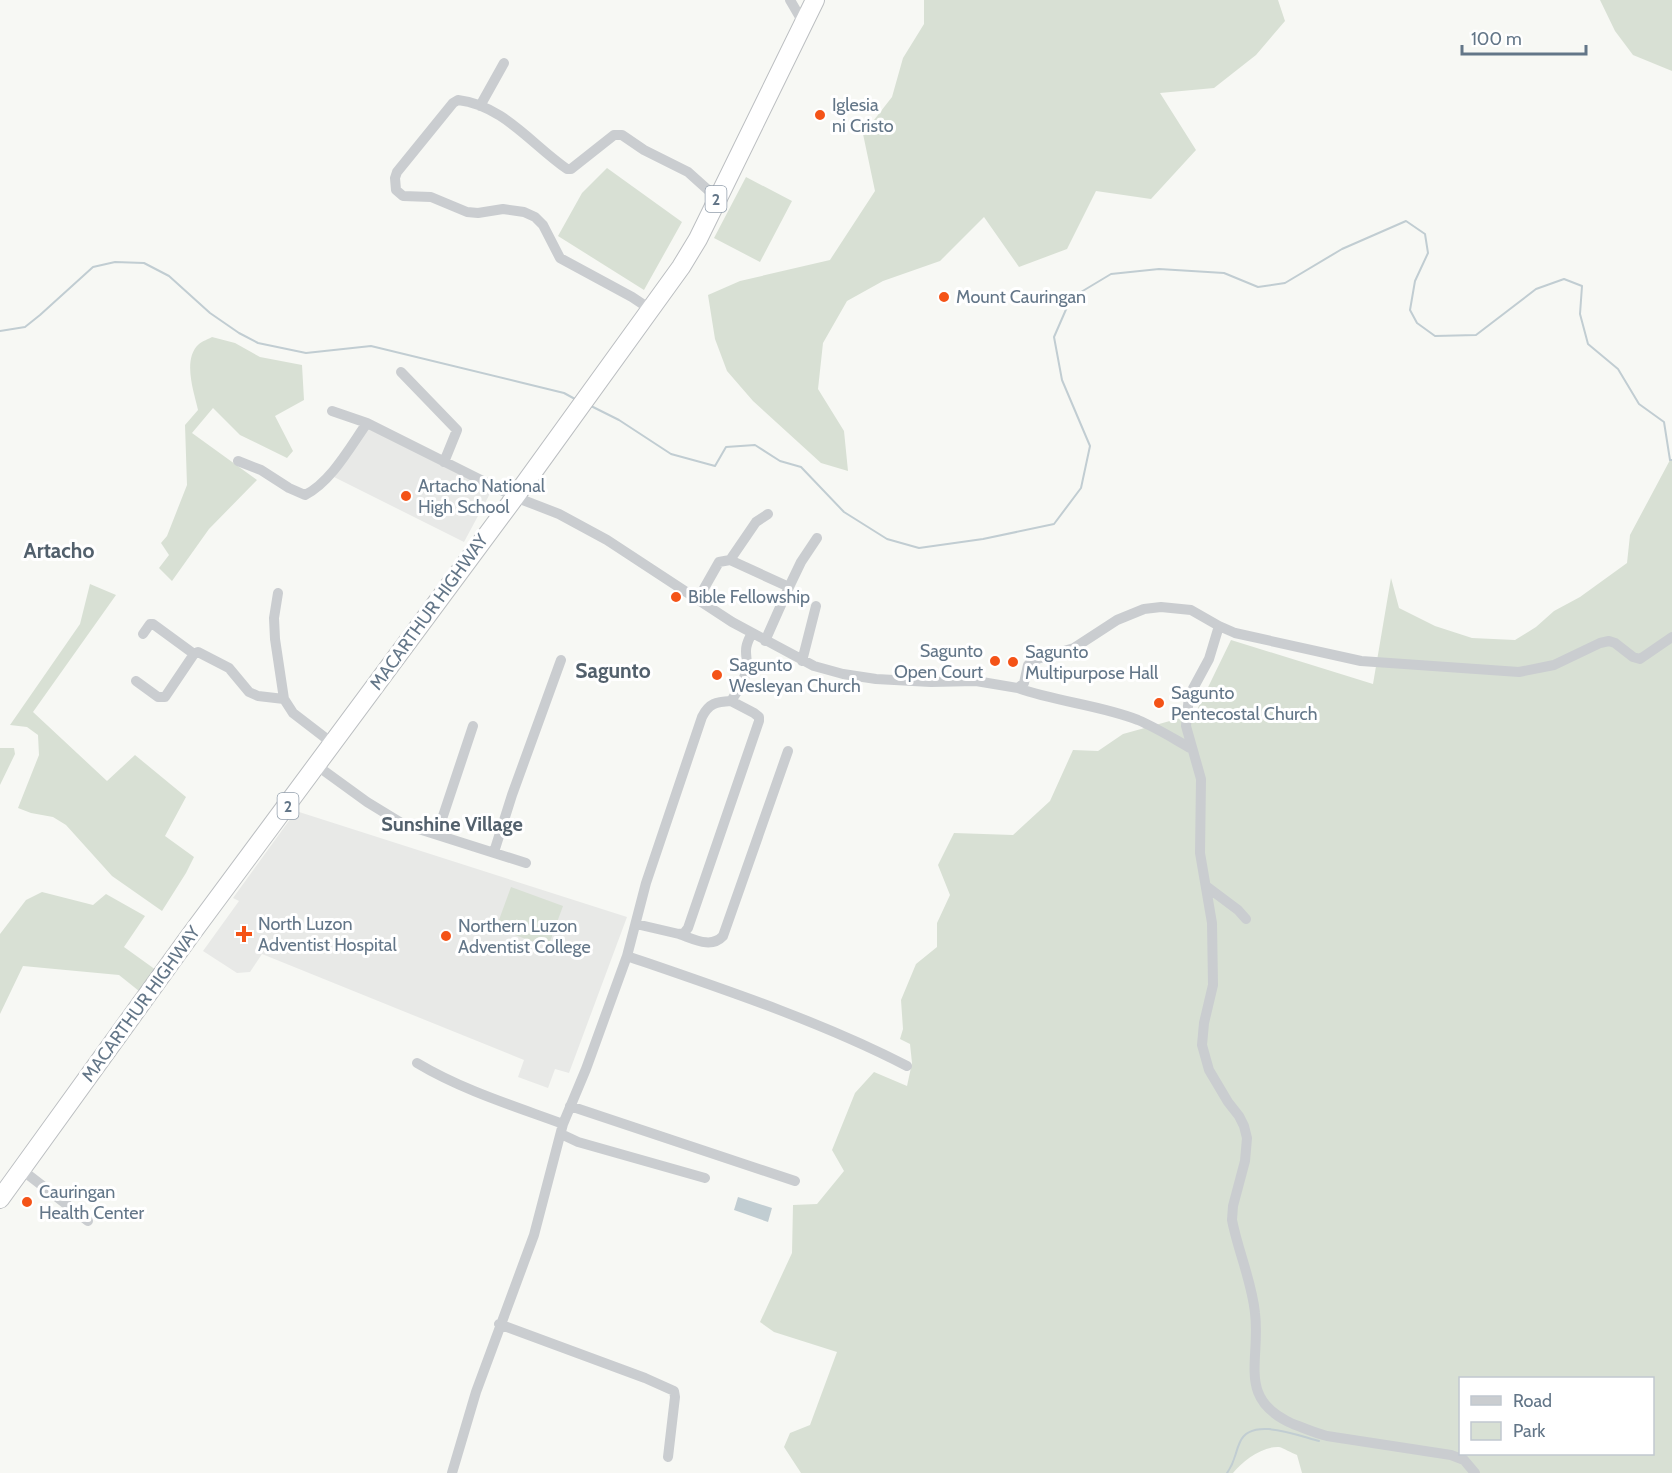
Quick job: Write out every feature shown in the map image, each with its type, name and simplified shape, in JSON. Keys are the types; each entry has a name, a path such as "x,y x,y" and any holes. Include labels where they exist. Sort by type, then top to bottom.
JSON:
{"highway":[{"name":"MACARTHUR HIGHWAY","path":"0,1199 681,267 698,239 816,0"}],"street":[{"path":"790,0 804,24"},
{"path":"480,106 504,63"},
{"path":"650,309 560,258 543,225 535,217 524,212 503,208 478,213 467,212 431,197 408,198 399,194 395,184 398,172 453,103 458,100 501,115 567,169 571,169 614,135 622,135 644,150 688,172 717,198"},
{"path":"401,372 457,430 444,462"},
{"path":"332,411 367,423 515,497 559,514 607,540 752,633 801,661 828,671 876,679 931,682 976,681 1018,687 1043,697 1138,720 1192,749"},
{"path":"238,461 261,470 304,495 313,491 338,466 367,423"},
{"path":"730,560 756,522 768,514"},
{"path":"765,641 801,562 817,538"},
{"path":"698,599 719,562 730,560 789,586"},
{"path":"278,592 274,618 275,639 284,699 293,713 332,743"},
{"path":"801,661 816,606"},
{"path":"1018,687 1023,685 1028,665 1034,660 1074,648 1117,620 1144,609 1161,607 1191,610 1219,626 1255,638 1354,660 1519,672 1554,665 1604,641 1615,643 1633,657 1640,659 1672,637"},
{"path":"143,634 150,624 153,624 194,654"},
{"path":"1219,626 1209,659 1188,700 1185,726 1201,779 1200,853 1212,923 1214,985 1204,1023 1202,1045 1209,1070 1239,1116 1246,1138 1245,1161 1233,1206 1232,1220 1255,1312 1255,1382 1258,1396 1274,1414 1310,1431 1328,1436 1451,1455 1464,1460 1475,1473"},
{"path":"731,701 746,673 745,645 752,633"},
{"path":"136,681 158,697 165,697 194,654 198,652 229,668 249,692 258,696 284,699"},
{"path":"494,852 561,660"},
{"path":"452,1473 499,1324 534,1234 562,1129 627,956 646,883 702,717 710,705 731,701 754,712 759,717 759,721 688,928 684,933 679,934"},
{"path":"437,834 472,726"},
{"path":"636,924 706,943 713,943 723,936 788,750"},
{"path":"316,765 367,802 410,827 526,863"},
{"path":"1206,886 1238,910 1246,919"},
{"path":"627,956 822,1027 907,1066"},
{"path":"417,1063 434,1073 562,1129 578,1142 705,1178"},
{"path":"570,1106 795,1181"},
{"path":"22,1170 88,1221"},
{"path":"499,1324 674,1391 669,1457"}],"shaded area":[{"path":"370,429 493,488 464,542 334,477 364,430"},
{"name":"Northern Luzon Adventist College","path":"296,811 627,917 569,1073 555,1069 548,1088 518,1077 524,1060 262,954 250,972 237,973 203,951 239,901 233,898"},
{"path":"738,1197 772,1208 768,1222 734,1210"}],"green space":[{"path":"924,0 1278,0 1285,21 1256,55 1214,88 1160,93 1196,150 1151,199 1096,191 1067,249 1019,267 984,217 940,261 883,281 847,301 823,343 818,389 844,431 848,471 821,463 753,401 727,371 715,339 708,295 740,281 830,260 875,191 863,134 892,97 903,58 924,24"},
{"path":"1600,0 1672,0 1672,71 1633,55 1615,31"},
{"path":"607,168 682,222 644,290 558,236 582,193"},
{"path":"746,177 792,201 760,262 714,238"},
{"path":"212,337 235,343 260,357 302,365 304,400 275,416 293,451 287,458 240,435 213,408 192,433 257,480 209,529 172,581 159,568 169,555 161,543 167,536 187,485 185,425 198,410 192,385 191,358 199,344"},
{"path":"1672,460 1672,1473 1302,1473 1297,1455 1279,1447 1273,1447 1253,1455 1233,1473 801,1473 784,1447 790,1433 810,1425 837,1352 774,1332 760,1322 792,1253 793,1205 817,1204 844,1171 832,1150 855,1093 874,1072 907,1086 912,1063 910,1044 900,1039 903,1029 901,1000 916,964 937,947 937,923 950,895 938,865 954,833 1013,835 1050,801 1073,750 1098,751 1123,734 1195,714 1231,640 1373,684 1391,578 1399,608 1435,626 1472,638 1515,640 1536,627 1554,611 1580,597 1627,563 1630,535"},
{"path":"90,584 116,595 33,712 107,781 135,755 186,797 165,836 194,857 162,911 112,876 66,825 53,817 18,808 39,755 38,735 27,727 10,725 80,624"},
{"path":"0,748 14,748 15,754 0,785"},
{"path":"511,887 563,906 548,947 496,928"},
{"path":"42,892 93,905 106,894 145,916 124,947 156,970 139,991 119,975 23,966 0,1014 0,934 26,900"}],"waterway":[{"path":"591,406 619,420 671,454 715,466 726,447 755,445 780,461 801,467 844,512 887,539 919,548 983,539 1054,524 1081,488 1090,446 1062,380 1054,337 1071,298 1111,274 1159,269 1224,273 1258,287 1285,283 1342,249 1406,221 1425,234 1428,253 1415,281 1410,310 1417,323 1435,336 1476,335 1536,289 1564,279 1582,286 1580,314 1588,344 1618,369 1639,404 1664,422 1670,460 1672,460"},
{"path":"0,331 25,327 93,267 115,262 144,263 169,276 210,313 258,343 306,353 371,346 564,393 575,399"},
{"path":"1227,1473 1240,1442 1246,1434 1254,1430 1288,1432 1319,1441"}],"place":[{"name":"Iglesia ni Cristo","path":"820,115"},
{"name":"Mount Cauringan","path":"944,297"},
{"name":"Artacho National High School","path":"406,496"},
{"name":"Bible Fellowship","path":"676,597"},
{"name":"Sagunto Open Court","path":"995,661"},
{"name":"Sagunto Multipurpose Hall","path":"1013,662"},
{"name":"Sagunto Wesleyan Church","path":"717,675"},
{"name":"Sagunto Pentecostal Church","path":"1159,703"},
{"name":"North Luzon Adventist Hospital","path":"244,934"},
{"name":"Northern Luzon Adventist College","path":"446,936"},
{"name":"Cauringan Health Center","path":"27,1202"}],"district":[{"name":"Artacho","path":"59,551"},
{"name":"Sagunto","path":"613,671"},
{"name":"Sunshine Village","path":"452,824"}]}
